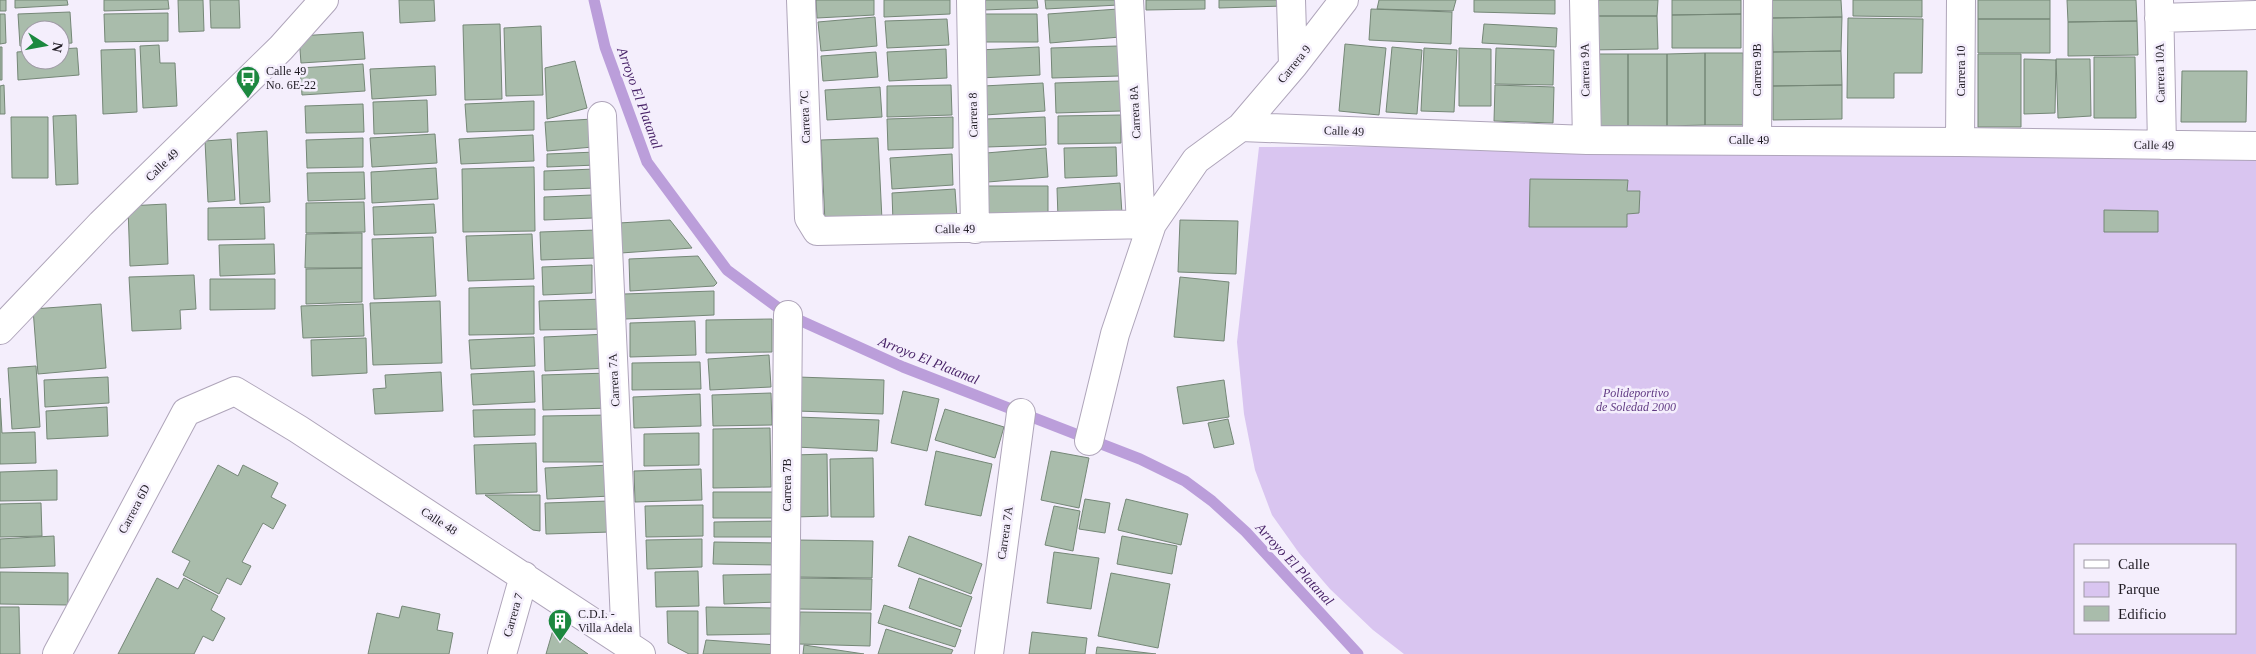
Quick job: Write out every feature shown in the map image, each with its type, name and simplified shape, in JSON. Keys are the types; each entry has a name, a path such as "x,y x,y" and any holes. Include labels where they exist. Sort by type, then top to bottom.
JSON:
{"street":[{"name":"Calle 49","path":"0,330 100,224 281,48 324,0"},
{"name":"Carrera 7C","path":"801,0 809,218 817,232"},
{"name":"Carrera 8","path":"971,0 975,229"},
{"name":"Carrera 8A","path":"1129,0 1146,225"},
{"path":"1291,0 1293,66"},
{"name":"Carrera 9","path":"1146,225 1196,160 1242,127 1293,66 1344,0"},
{"name":"Carrera 9A","path":"1584,0 1587,140"},
{"name":"Carrera 9B","path":"1757,140 1758,0"},
{"name":"Carrera 10","path":"1960,142 1961,0"},
{"path":"2159,9 2256,15"},
{"name":"Carrera 10A","path":"2159,9 2162,145"},
{"name":"Carrera 7A","path":"602,116 634,649"},
{"name":"Calle 49","path":"1242,127 1587,140 1757,140 2256,146"},
{"name":"Calle 49","path":"817,232 1146,225"},
{"path":"1089,441 1115,334 1146,225"},
{"name":"Carrera 7B","path":"785,654 788,315"},
{"name":"Calle 48","path":"235,390 306,434 634,649"},
{"name":"Carrera 6D","path":"56,654 186,412 235,390"},
{"name":"Carrera 7A","path":"989,654 1021,413"},
{"name":"Carrera 7","path":"502,654 524,576"}],"green space":[{"name":"Polideportivo de Soledad 2000","path":"1585,145 2256,155 2256,654 1404,654 1373,630 1330,589 1299,553 1272,515 1255,470 1244,414 1237,342 1259,147"}],"building":[{"path":"0,0 6,0 6,11 0,11"},
{"path":"15,0 67,0 68,5 15,8"},
{"path":"104,0 168,0 169,9 104,11"},
{"path":"178,0 203,0 204,31 179,32"},
{"path":"210,0 239,0 240,28 211,28"},
{"path":"399,0 434,0 435,21 400,23"},
{"path":"816,0 874,0 874,15 817,18"},
{"path":"884,0 950,0 950,14 884,17"},
{"path":"983,0 1037,0 1038,8 983,10"},
{"path":"1045,0 1118,0 1118,5 1046,9"},
{"path":"1146,0 1205,0 1205,9 1146,10"},
{"path":"1219,0 1283,0 1283,6 1219,8"},
{"path":"1379,0 1456,0 1453,11 1377,9"},
{"path":"1474,0 1555,0 1555,14 1474,12"},
{"path":"1589,0 1658,0 1657,16 1589,16"},
{"path":"1672,0 1741,0 1741,14 1672,15"},
{"path":"1772,0 1841,0 1842,17 1772,18"},
{"path":"1853,0 1922,0 1922,17 1853,16"},
{"path":"1978,0 2050,0 2050,19 1978,19"},
{"path":"2067,0 2136,0 2137,21 2068,22"},
{"path":"1118,9 1120,37 1050,43 1048,14"},
{"path":"1371,9 1452,12 1451,44 1369,40"},
{"path":"70,12 72,43 70,43 70,20 20,20 20,46 18,14"},
{"path":"168,13 168,41 105,42 104,14"},
{"path":"0,14 5,14 6,43 0,44"},
{"path":"980,14 1037,14 1038,42 980,42"},
{"path":"1741,14 1741,48 1672,48 1672,15"},
{"path":"1589,16 1657,16 1658,49 1589,50"},
{"path":"875,17 877,46 821,51 818,22"},
{"path":"1842,17 1841,51 1773,52 1772,18"},
{"path":"1848,18 1923,19 1922,73 1894,73 1894,98 1847,98"},
{"path":"947,19 949,45 887,48 885,21"},
{"path":"1978,19 2050,19 2050,53 1978,53"},
{"path":"2137,21 2138,55 2068,56 2068,22"},
{"path":"500,24 502,99 465,100 463,25"},
{"path":"1484,24 1557,28 1556,47 1482,43"},
{"path":"541,26 543,95 506,96 504,28"},
{"path":"363,32 365,59 301,63 299,36"},
{"path":"1345,44 1386,48 1379,115 1339,111"},
{"path":"159,45 160,63 175,63 177,106 143,108 140,46"},
{"path":"1118,46 1119,76 1052,78 1051,48"},
{"path":"0,47 2,47 2,80 0,80"},
{"path":"1039,47 1040,75 980,78 979,50"},
{"path":"1392,47 1422,50 1417,114 1386,112"},
{"path":"70,48 77,48 79,75 18,80 17,52 20,52 20,70 70,70"},
{"path":"1424,48 1457,50 1454,112 1421,111"},
{"path":"1459,48 1491,49 1491,106 1459,106"},
{"path":"1496,48 1554,50 1553,85 1495,84"},
{"path":"135,49 137,112 103,114 101,50"},
{"path":"946,49 947,78 889,81 887,52"},
{"path":"1841,51 1842,85 1773,86 1773,52"},
{"path":"876,52 878,77 823,81 821,56"},
{"path":"1705,53 1743,53 1744,125 1705,125"},
{"path":"1705,53 1705,125 1667,126 1667,54"},
{"path":"1590,54 1628,54 1628,126 1591,126"},
{"path":"1628,54 1667,54 1667,126 1628,126"},
{"path":"1978,54 2021,54 2021,127 1978,127"},
{"path":"2094,57 2135,57 2136,118 2094,118"},
{"path":"2024,59 2056,60 2055,113 2024,114"},
{"path":"2056,59 2090,59 2091,116 2058,118"},
{"path":"575,61 587,108 547,119 545,68"},
{"path":"363,64 365,91 302,95 300,68"},
{"path":"435,66 436,95 372,99 370,69"},
{"path":"2182,71 2247,71 2246,122 2181,122"},
{"path":"1120,81 1121,111 1056,113 1055,83"},
{"path":"1043,83 1045,111 985,115 983,86"},
{"path":"4,85 5,114 0,114 0,86"},
{"path":"951,85 952,115 887,117 887,86"},
{"path":"1495,85 1554,87 1553,123 1494,121"},
{"path":"1842,85 1842,119 1773,120 1773,86"},
{"path":"880,87 882,117 827,120 825,90"},
{"path":"427,100 428,132 374,134 373,102"},
{"path":"534,101 534,130 467,132 465,104"},
{"path":"363,104 364,132 306,133 305,106"},
{"path":"76,115 78,184 56,185 53,116"},
{"path":"1121,115 1121,143 1058,144 1058,116"},
{"path":"11,117 48,117 48,178 12,178"},
{"path":"953,117 953,148 888,150 887,119"},
{"path":"1045,117 1046,145 987,147 986,119"},
{"path":"592,119 593,147 547,151 545,122"},
{"path":"267,131 270,202 240,204 237,133"},
{"path":"435,134 437,163 372,167 370,138"},
{"path":"533,135 534,161 461,164 459,139"},
{"path":"363,138 363,167 307,168 306,140"},
{"path":"878,138 882,220 825,222 821,140"},
{"path":"231,139 235,200 208,202 205,141"},
{"path":"1116,147 1117,176 1065,178 1064,148"},
{"path":"1046,148 1048,177 988,182 986,153"},
{"path":"596,152 596,165 547,167 547,154"},
{"path":"952,154 953,185 892,189 890,158"},
{"path":"534,167 535,231 463,232 462,169"},
{"path":"436,168 438,199 372,203 371,172"},
{"path":"595,169 595,188 544,190 544,171"},
{"path":"364,172 365,199 308,201 307,173"},
{"path":"1530,179 1628,180 1627,191 1640,191 1639,213 1627,214 1627,227 1529,227"},
{"path":"1120,183 1122,214 1058,218 1057,188"},
{"path":"988,186 1048,186 1048,214 987,215"},
{"path":"955,189 957,218 893,222 892,193"},
{"path":"592,195 593,218 544,220 544,197"},
{"path":"364,202 365,232 306,233 306,203"},
{"path":"166,204 168,264 130,266 128,206"},
{"path":"434,204 436,233 374,235 373,207"},
{"path":"264,207 265,239 208,240 208,208"},
{"path":"2104,210 2158,211 2158,232 2104,232"},
{"path":"670,220 692,248 621,253 619,223"},
{"path":"1180,220 1238,221 1236,274 1178,272"},
{"path":"596,230 597,258 541,260 540,232"},
{"path":"362,233 362,268 305,268 306,234"},
{"path":"532,234 534,279 468,281 466,236"},
{"path":"433,237 436,296 374,299 372,239"},
{"path":"274,244 275,274 220,276 219,245"},
{"path":"698,256 717,283 714,286 630,291 629,259"},
{"path":"592,265 592,293 543,295 542,267"},
{"path":"362,268 362,302 306,304 306,269"},
{"path":"194,275 196,309 180,310 181,329 132,331 129,277"},
{"path":"1180,277 1229,282 1224,341 1174,337"},
{"path":"210,279 275,279 275,309 210,310"},
{"path":"534,286 534,334 469,335 469,288"},
{"path":"714,291 714,315 625,319 624,294"},
{"path":"607,299 607,329 540,330 539,301"},
{"path":"440,301 442,363 373,365 370,303"},
{"path":"101,304 106,368 38,374 33,309"},
{"path":"363,304 364,336 303,338 301,306"},
{"path":"772,319 772,352 706,353 706,320"},
{"path":"695,321 696,355 630,357 630,323"},
{"path":"608,334 609,368 545,371 544,337"},
{"path":"534,337 535,366 471,369 469,340"},
{"path":"366,338 367,373 312,376 311,340"},
{"path":"769,355 771,387 710,390 708,359"},
{"path":"700,362 701,389 632,390 632,363"},
{"path":"36,366 40,427 12,429 8,368"},
{"path":"534,371 535,402 473,405 471,374"},
{"path":"441,372 443,411 375,414 373,389 386,388 385,375"},
{"path":"609,373 610,408 543,410 542,375"},
{"path":"108,377 109,403 45,407 44,380"},
{"path":"798,377 884,380 883,414 797,411"},
{"path":"1224,380 1229,417 1183,424 1177,387"},
{"path":"903,391 939,399 927,451 891,443"},
{"path":"771,393 772,425 713,426 712,395"},
{"path":"700,394 701,426 634,428 633,397"},
{"path":"0,398 2,433 35,432 36,463 0,464"},
{"path":"107,407 108,436 47,439 46,411"},
{"path":"535,409 535,435 474,437 473,410"},
{"path":"945,409 1004,427 995,458 935,440"},
{"path":"610,415 611,462 543,462 543,416"},
{"path":"797,417 879,420 877,451 796,447"},
{"path":"1228,419 1234,444 1214,448 1208,423"},
{"path":"770,428 771,487 713,488 713,429"},
{"path":"699,433 699,465 644,466 644,434"},
{"path":"536,443 537,492 476,494 474,445"},
{"path":"936,451 992,464 981,516 925,505"},
{"path":"1051,451 1089,458 1079,508 1041,500"},
{"path":"827,454 828,516 795,517 794,455"},
{"path":"873,458 874,517 831,517 830,459"},
{"path":"218,465 238,476 243,465 278,483 271,497 286,505 273,529 263,523 242,562 251,566 241,585 227,578 219,594 183,575 190,561 172,552"},
{"path":"610,465 611,496 547,499 545,468"},
{"path":"701,469 702,500 635,502 634,471"},
{"path":"57,470 57,500 0,501 0,472"},
{"path":"713,492 775,492 775,518 713,518"},
{"path":"485,495 540,495 540,531 533,530"},
{"path":"1085,499 1110,503 1105,533 1079,529"},
{"path":"1126,499 1188,514 1181,545 1118,530"},
{"path":"609,501 610,532 546,534 545,503"},
{"path":"41,503 42,536 0,537 0,504"},
{"path":"703,505 703,536 646,537 645,506"},
{"path":"1054,506 1080,511 1073,551 1045,545"},
{"path":"779,521 779,537 714,537 714,522"},
{"path":"54,536 55,566 0,568 0,539"},
{"path":"909,536 982,564 971,594 898,566"},
{"path":"1122,536 1177,546 1172,574 1117,564"},
{"path":"702,539 702,567 647,569 646,540"},
{"path":"796,540 873,541 872,578 795,577"},
{"path":"714,542 778,543 778,565 713,564"},
{"path":"1054,552 1099,558 1091,609 1047,603"},
{"path":"698,571 699,606 656,607 655,572"},
{"path":"0,572 68,573 68,605 0,604"},
{"path":"1111,573 1170,584 1158,648 1098,636"},
{"path":"777,574 778,602 724,604 723,575"},
{"path":"157,578 178,589 184,578 218,596 211,610 225,618 213,641 203,636 194,654 118,654"},
{"path":"798,578 872,579 871,610 797,609"},
{"path":"919,578 972,597 961,627 909,608"},
{"path":"884,605 961,630 955,647 878,623"},
{"path":"402,606 440,614 437,630 453,633 449,654 368,654 377,613 399,618"},
{"path":"0,607 19,607 20,654 0,654"},
{"path":"706,607 775,608 775,634 707,635"},
{"path":"667,611 698,611 698,654 689,654 668,643"},
{"path":"800,612 871,613 870,646 799,644"},
{"path":"886,629 953,650 951,654 878,654"},
{"name":"C.D.I. - Villa Adela","path":"553,630 588,654 546,654"},
{"path":"1032,632 1087,638 1085,654 1029,654"},
{"path":"706,640 776,645 774,654 703,654"},
{"path":"804,645 864,654 803,654"},
{"path":"1097,647 1156,654 1096,654"}],"waterway":[{"name":"Arroyo El Platanal","path":"594,0 605,47 647,162 727,270 788,315 903,367 1140,459 1185,481 1212,501 1246,532 1358,654"}],"place":[{"name":"Calle 49 No. 6E-22","path":"248,99"},
{"name":"C.D.I. - Villa Adela","path":"560,642"}]}
